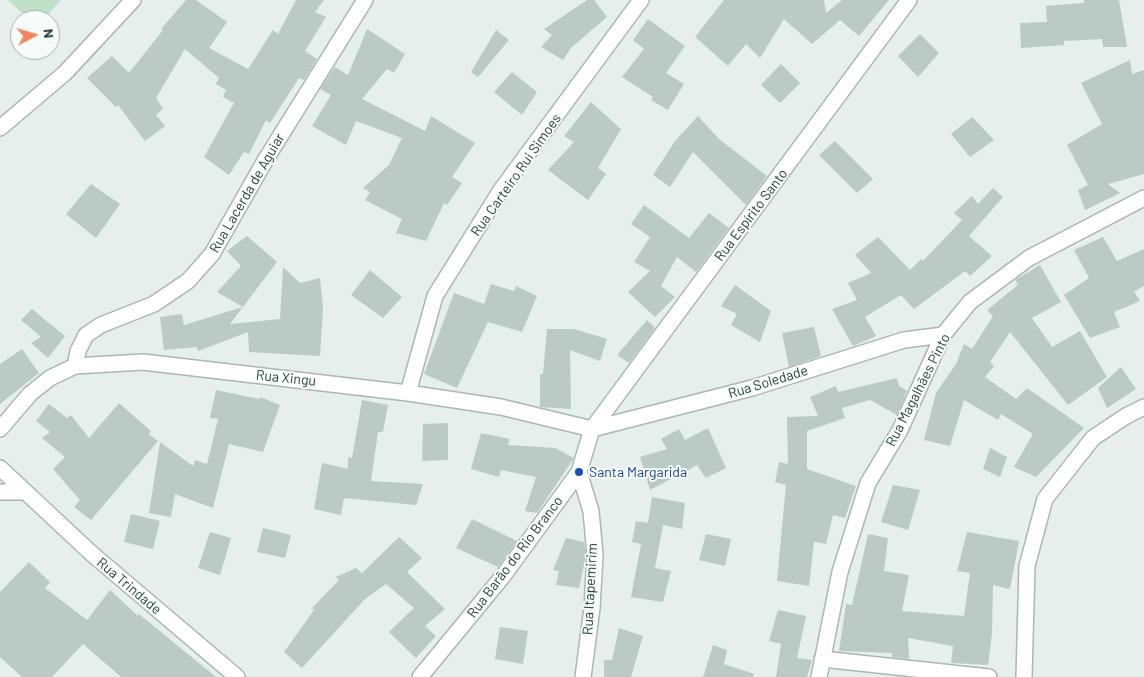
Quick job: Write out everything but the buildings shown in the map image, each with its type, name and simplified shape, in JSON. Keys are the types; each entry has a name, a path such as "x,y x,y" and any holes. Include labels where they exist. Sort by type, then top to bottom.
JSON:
{"street":[{"path":"0,128 64,73 133,0"},
{"name":"Rua Lacerda de Aguiar","path":"75,366 78,351 86,335 101,325 154,304 188,281 212,254 266,160 366,0"},
{"name":"Rua Carteiro Rui Simoes","path":"408,392 436,296 501,190 641,0"},
{"name":"Rua Espírito Santo","path":"592,429 909,0"},
{"name":"Rua Magalhães Pinto","path":"819,677 840,572 868,483 900,430 943,335 970,302 1029,258 1144,198"},
{"name":"Rua Soledade","path":"592,429 752,388 904,340 943,335"},
{"name":"Rua Xingu","path":"0,429 30,394 50,378 75,366 108,362 143,362 408,392 501,408 592,429"},
{"path":"1024,677 1027,566 1045,499 1094,438 1126,416 1144,407"},
{"name":"Rua Barão do Rio Branco","path":"420,677 503,576 579,472 592,429"},
{"name":"Rua Trindade","path":"0,468 91,554 237,677"},
{"name":"Rua Itapemirim","path":"579,472 591,510 595,555 592,608 583,677"},
{"path":"0,492 24,492"},
{"path":"822,659 989,677"}],"green space":[{"path":"8,0 61,0 52,10 19,10"}],"place":[{"name":"Santa Margarida","path":"579,472"}]}
